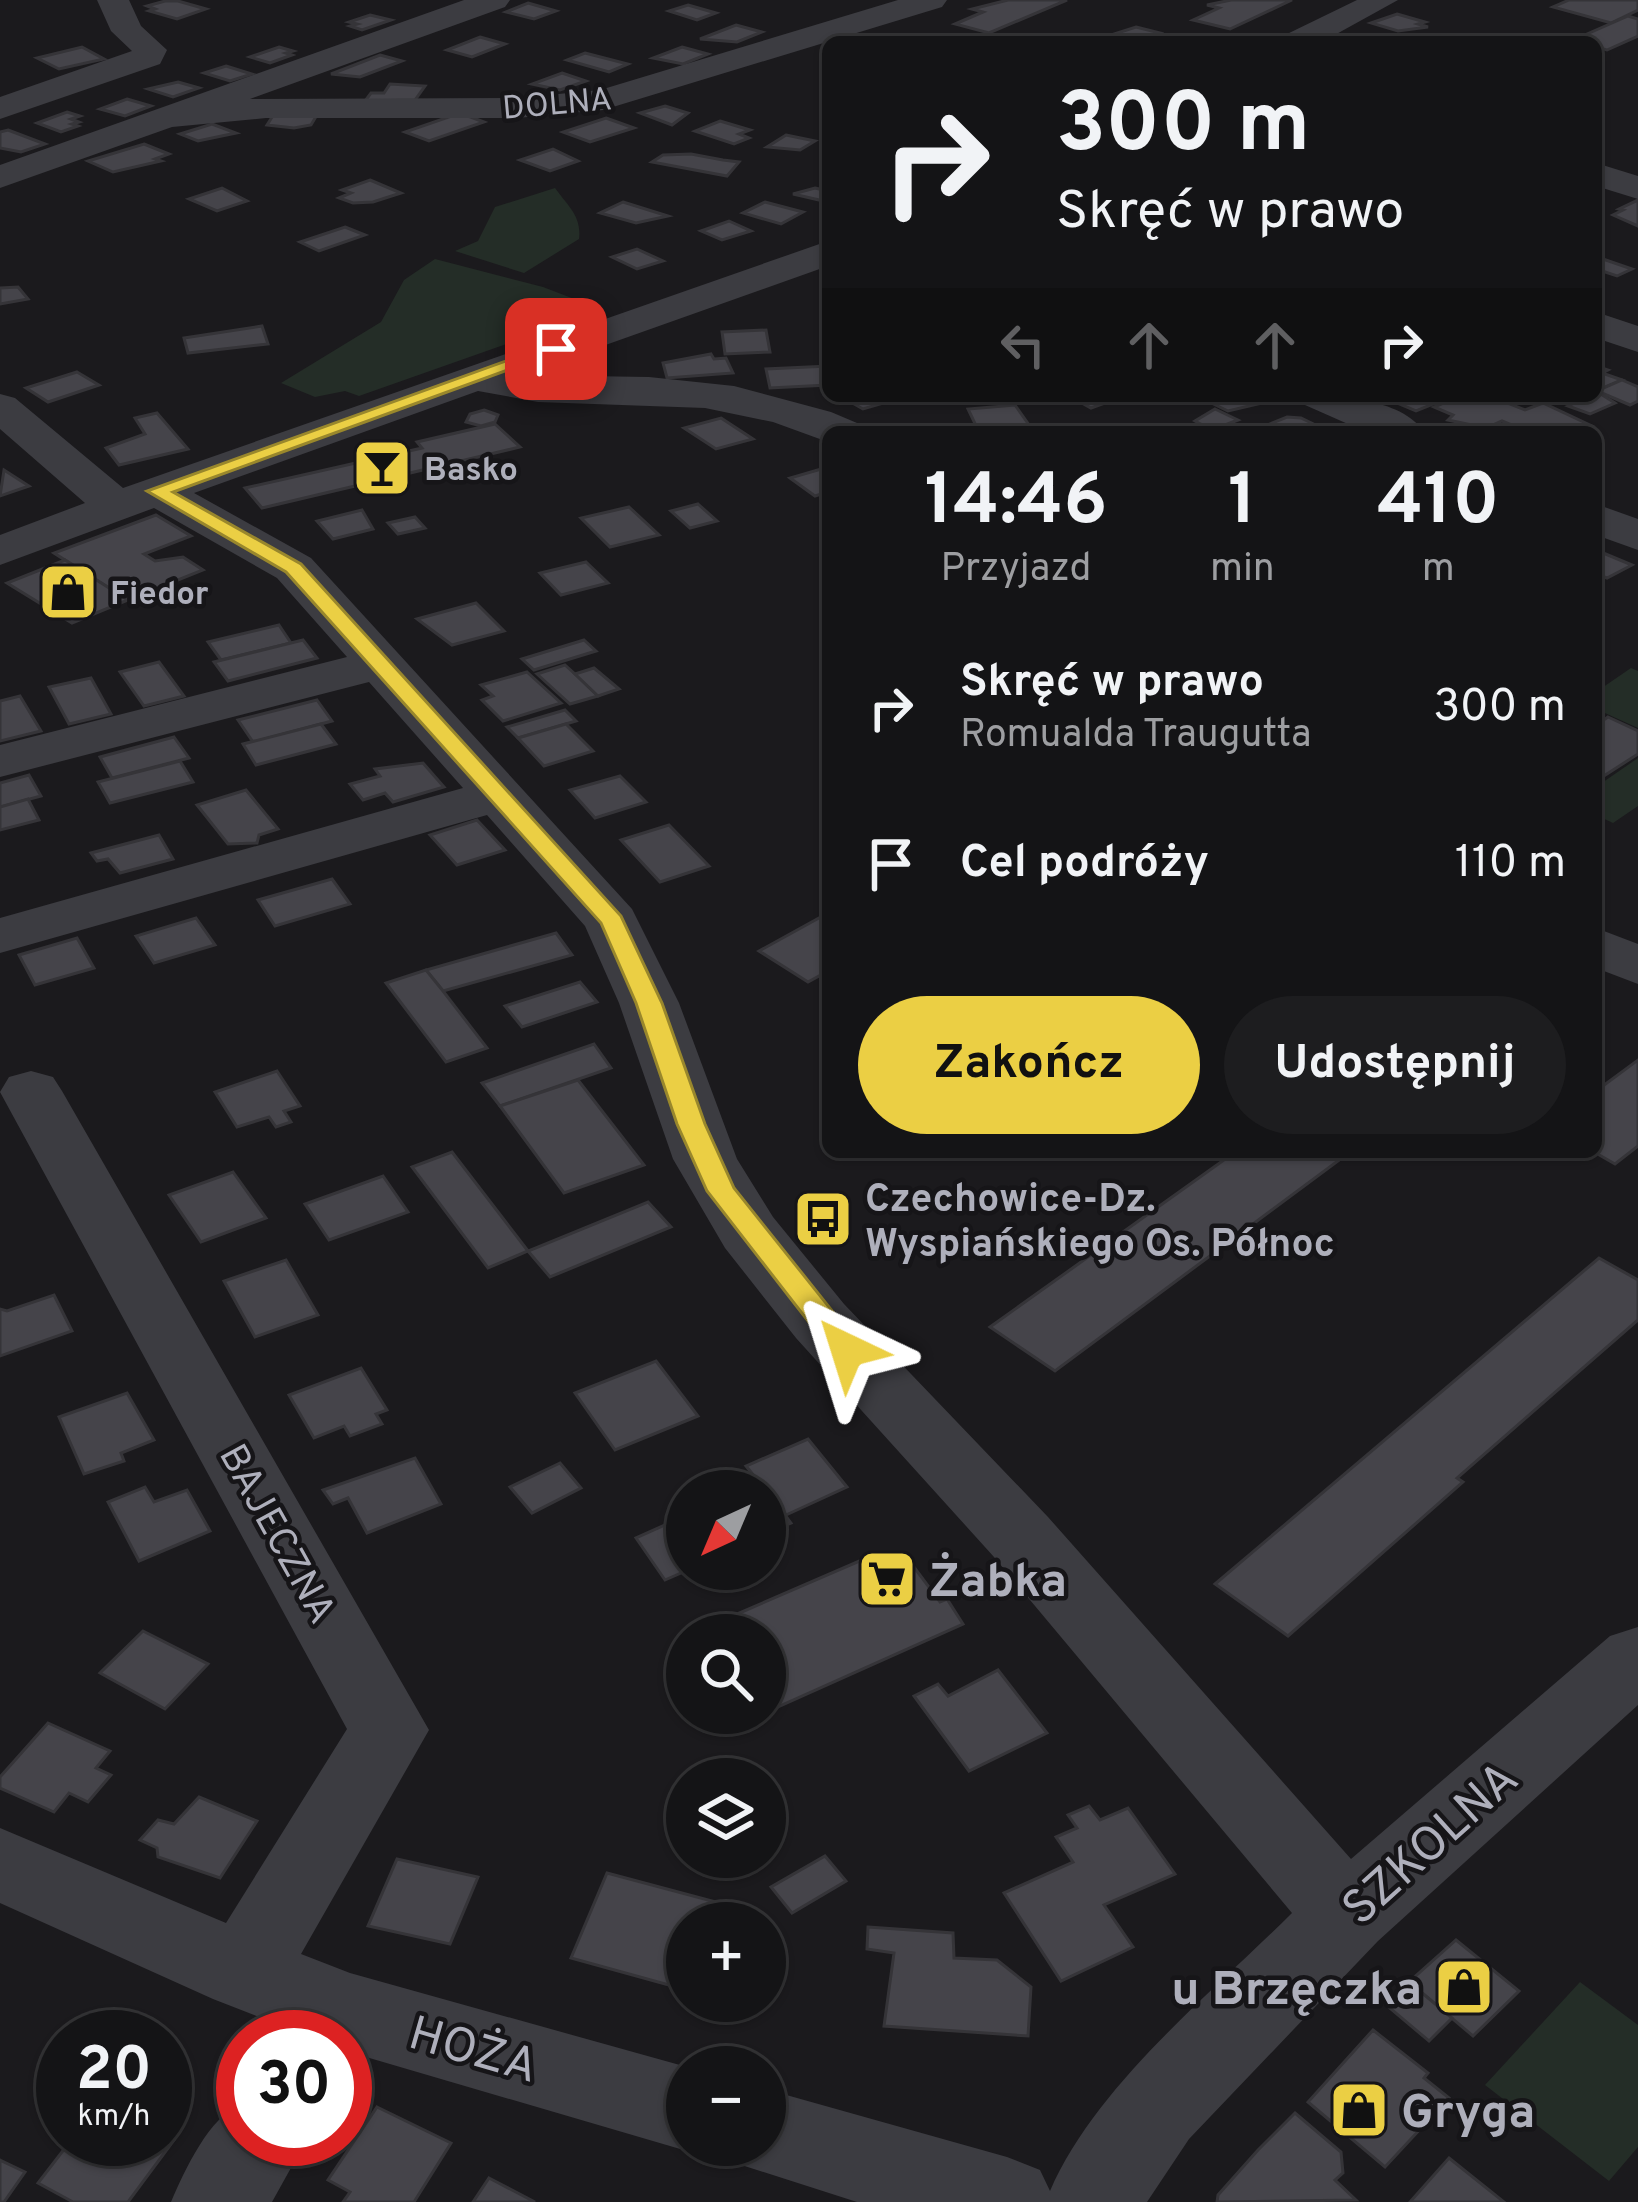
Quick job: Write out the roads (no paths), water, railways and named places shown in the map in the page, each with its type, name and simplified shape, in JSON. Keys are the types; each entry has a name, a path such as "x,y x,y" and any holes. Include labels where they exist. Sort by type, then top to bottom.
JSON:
{"street":[{"path":"0,109 148,57 151,50 127,31 113,0"},
{"path":"0,177 494,0"},
{"path":"809,0 936,36"},
{"name":"DOLNA","path":"168,117 266,108 517,108 603,100 932,0"},
{"path":"1309,36 1382,0"},
{"path":"1602,172 1638,169"},
{"path":"1602,174 1638,188"},
{"path":"0,551 822,255"},
{"path":"1602,326 1638,340"},
{"path":"479,376 529,390 631,389 723,397 810,417 829,426"},
{"path":"1334,402 1388,426"},
{"path":"0,407 137,499 294,568 612,921 649,1003 705,1159 749,1232 820,1321 1021,1537 1347,1915"},
{"path":"0,761 377,664"},
{"path":"0,936 499,795"},
{"path":"1602,949 1638,966"},
{"name":"BAJECZNA","path":"31,1090 389,1730 244,1972"},
{"name":"SZKOLNA","path":"1092,2202 1157,2109 1347,1915 1638,1658"},
{"name":"HOŻA","path":"0,1864 244,1972 314,2010"},
{"name":"HOŻA","path":"372,2032 666,2104"},
{"path":"786,2138 1006,2202"},
{"path":"218,2202 243,2166"}],"place":[{"name":"Basko","path":"382,468"},
{"name":"Fiedor","path":"68,592"},
{"name":"Czechowice-Dz. Wyspiańskiego Os. Północ","path":"823,1219"},
{"name":"Żabka","path":"887,1579"},
{"name":"u Brzęczka","path":"1464,1987"},
{"name":"Gryga","path":"1359,2110"}]}
